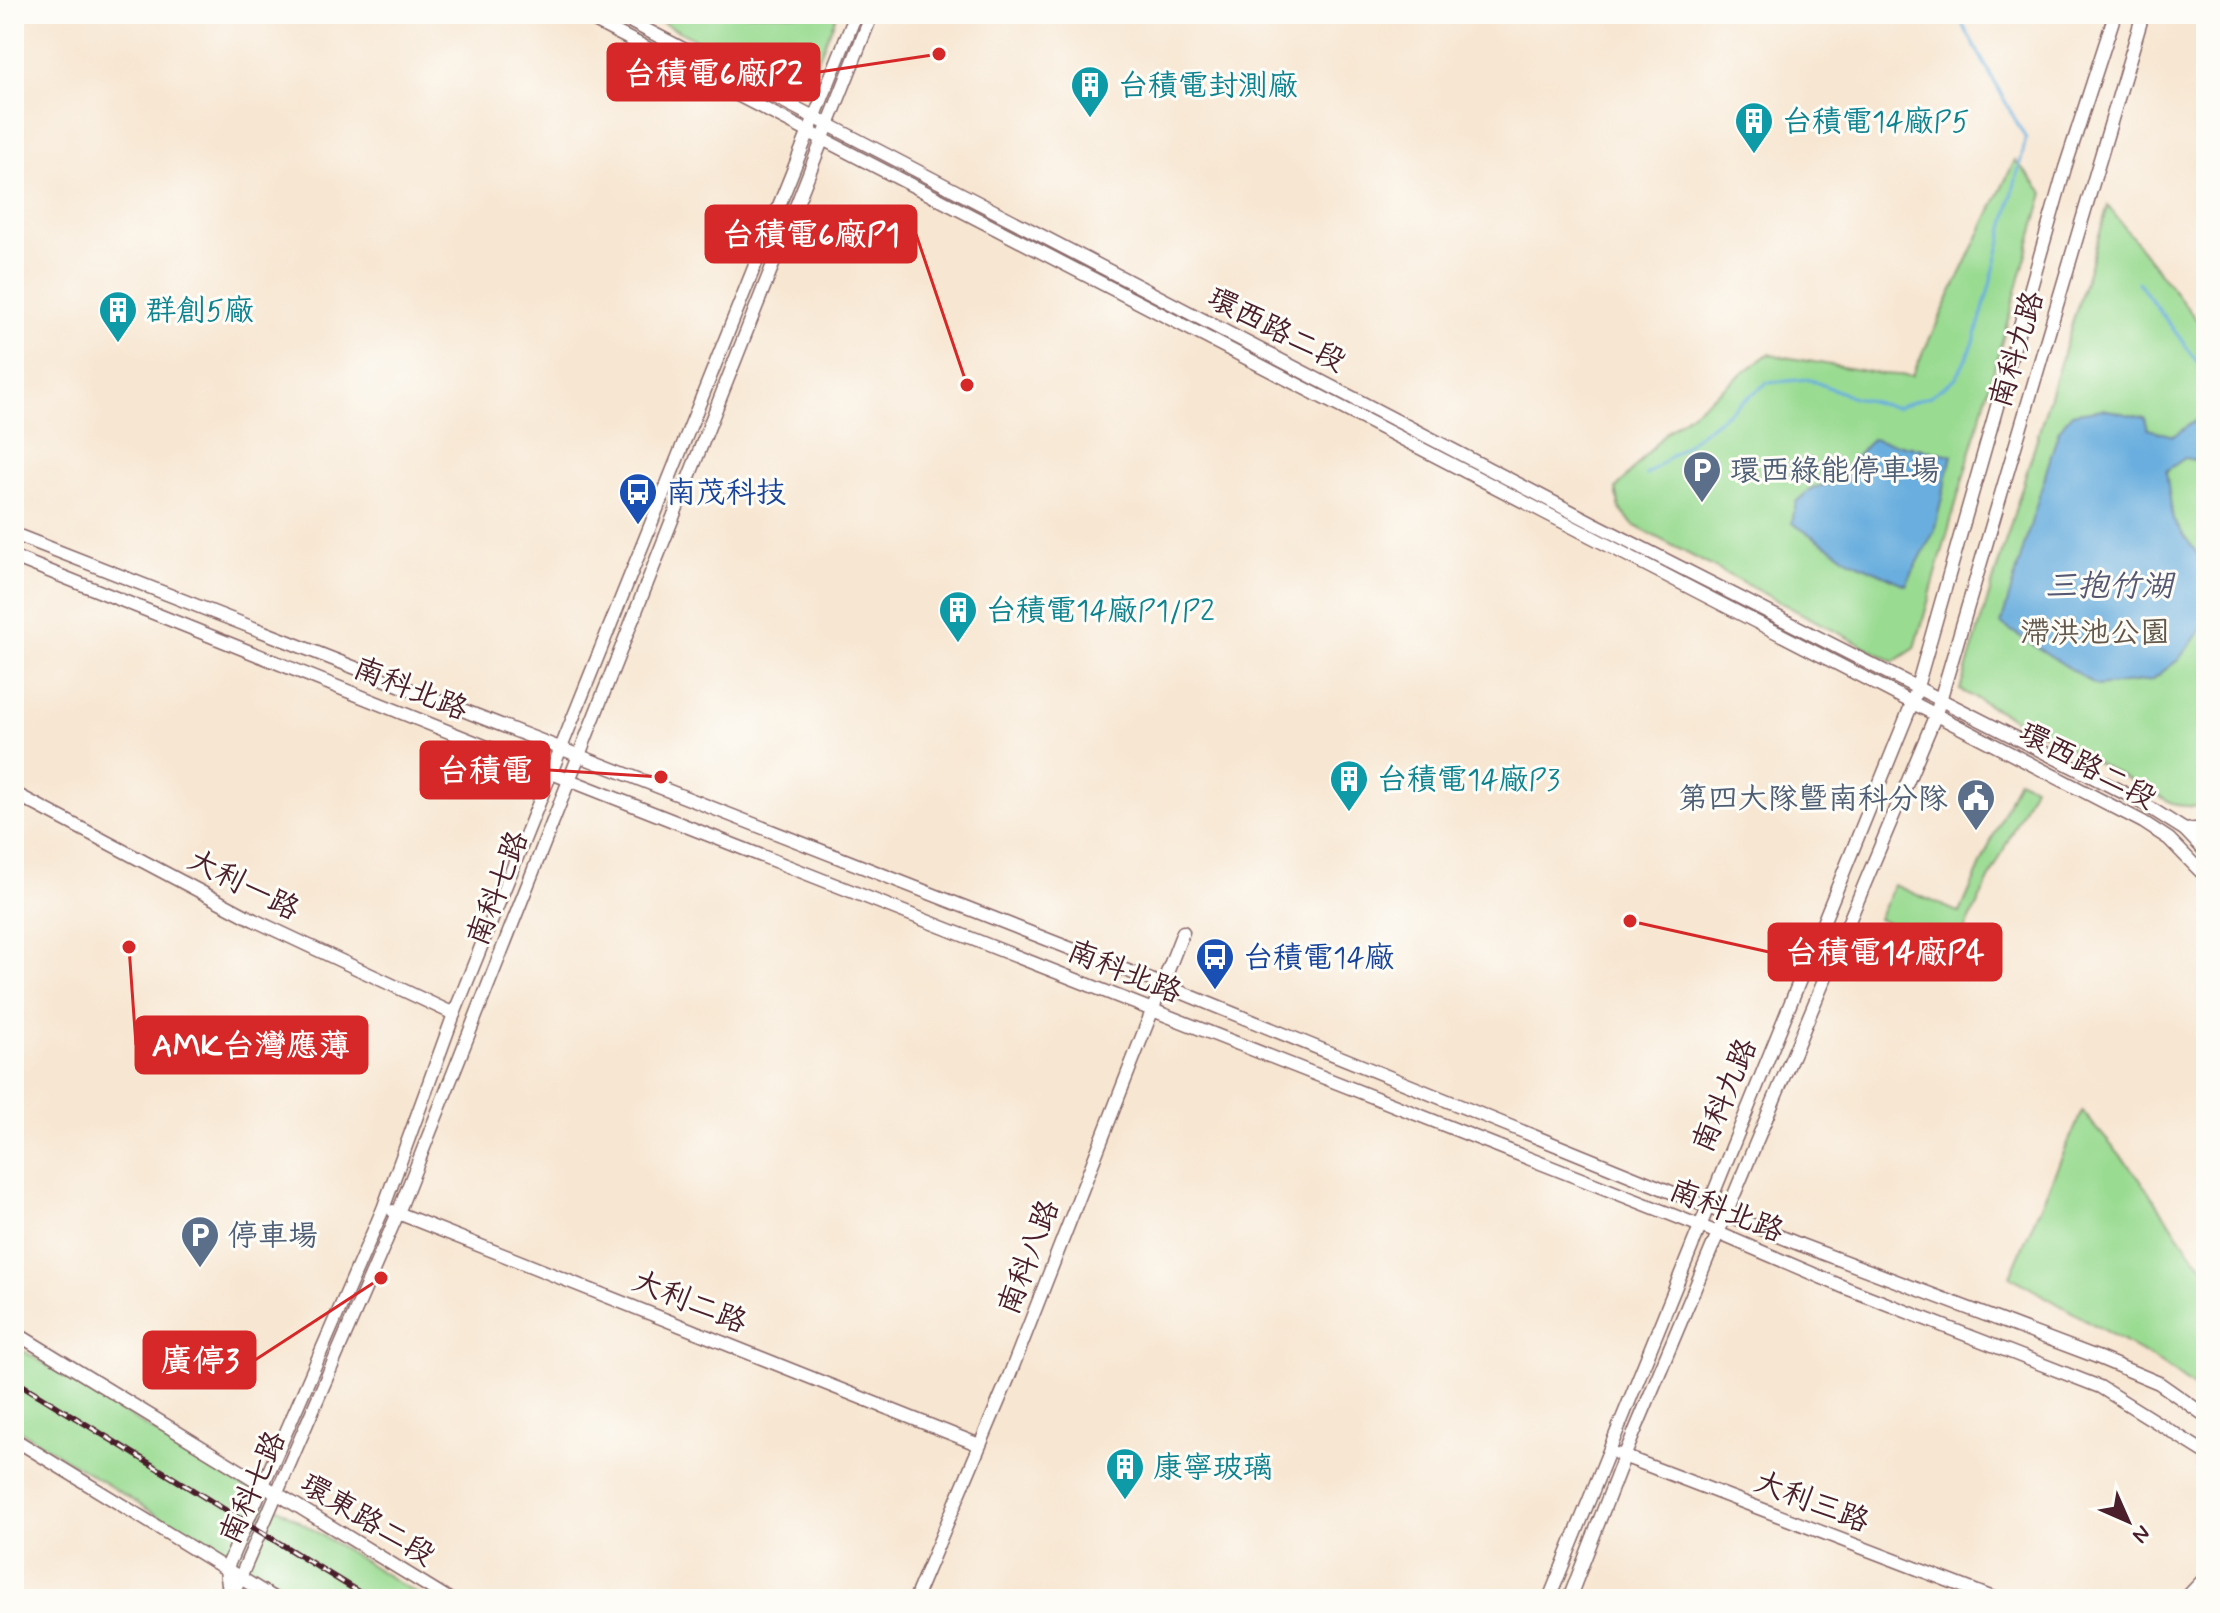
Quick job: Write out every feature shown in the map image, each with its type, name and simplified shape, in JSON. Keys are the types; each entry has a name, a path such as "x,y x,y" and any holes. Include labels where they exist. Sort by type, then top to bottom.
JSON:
{"street":[{"path":"581,14 807,133"},
{"name":"環西路二段","path":"616,14 1595,524 2136,799 2185,830 2206,852"},
{"path":"813,117 856,14"},
{"name":"南科七路","path":"230,1599 278,1495 398,1213 872,14"},
{"name":"南科九路","path":"1549,1599 1913,701 2065,168 2115,14"},
{"name":"南科九路","path":"1569,1599 1624,1457 1936,714 2143,14"},
{"name":"南科七路","path":"230,1599 226,1570 383,1209 454,1014 554,774 813,117"},
{"name":"環西路二段","path":"807,133 2143,822 2169,839 2204,869"},
{"name":"南科北路","path":"14,534 562,752 1161,984 1727,1212 1801,1245 2159,1383 2206,1416"},
{"name":"南科北路","path":"14,557 2100,1387 2206,1453"},
{"name":"大利一路","path":"14,793 254,920 454,1014"},
{"path":"2185,830 2206,828"},
{"name":"南科八路","path":"915,1599 977,1444 1008,1379 1183,932"},
{"name":"大利二路","path":"383,1209 977,1444"},
{"name":"環東路二段","path":"14,1332 449,1599"},
{"path":"14,1439 275,1599"},
{"name":"大利三路","path":"1610,1451 1996,1599"},
{"path":"2185,1599 2206,1577"},
{"path":"429,1586 442,1599"}],"green space":[{"path":"646,14 837,14 807,86 792,90"},
{"path":"2015,160 2044,193 1915,648 1894,662 1633,525 1620,509 1616,489 1666,432 1768,354 1882,374 1912,376"},
{"name":"滯洪池公園","path":"2108,206 2206,332 2206,808 2176,805 1960,690"},
{"path":"2018,779 2034,786 1955,951 1878,919 1894,885 1960,913"},
{"path":"2082,1111 2136,1174 2196,1259 2206,1268 2206,1396 2162,1364 2010,1276"},
{"path":"14,1345 425,1599 293,1599 14,1427"}],"water":[{"name":"三抱竹湖","path":"2103,409 2145,418 2148,429 2173,436 2195,421 2203,462 2185,458 2166,471 2173,520 2206,566 2206,624 2178,660 2152,680 2097,686 2001,624 2058,432 2071,414"},
{"path":"1872,439 1952,455 1934,532 1906,585 1850,560 1792,523 1796,502 1812,488 1833,483"}],"waterway":[{"path":"1646,475 1767,383 1808,379 1850,396 1896,408 1930,396 1956,378 1974,342 2026,139 1957,14"},
{"path":"2138,282 2206,373"}],"railway":[{"path":"14,1380 370,1599"}],"place":[{"name":"台積電6廠P2","path":"939,54"},
{"name":"台積電封測廠","path":"1090,119"},
{"name":"台積電14廠P5","path":"1754,155"},
{"name":"群創5廠","path":"118,344"},
{"name":"台積電6廠P1","path":"967,385"},
{"name":"環西綠能停車場","path":"1702,504"},
{"name":"南茂科技","path":"638,526"},
{"name":"台積電14廠P1/P2","path":"958,644"},
{"name":"台積電","path":"661,777"},
{"name":"台積電14廠P3","path":"1349,813"},
{"name":"第四大隊暨南科分隊","path":"1976,832"},
{"name":"台積電14廠P4","path":"1630,921"},
{"name":"AMK台灣應薄","path":"129,947"},
{"name":"台積電14廠","path":"1215,991"},
{"name":"停車場","path":"200,1269"},
{"name":"廣停3","path":"381,1278"},
{"name":"康寧玻璃","path":"1125,1501"}]}
